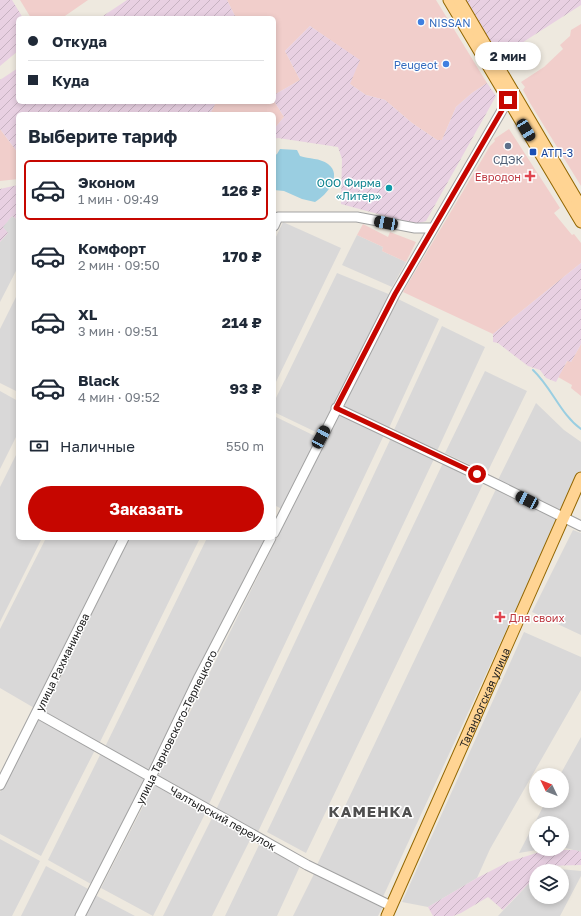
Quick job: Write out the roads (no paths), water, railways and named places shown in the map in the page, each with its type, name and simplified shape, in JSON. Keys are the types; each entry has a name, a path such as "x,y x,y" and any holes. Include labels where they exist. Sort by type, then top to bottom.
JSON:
{"main road":[{"path":"449,0 581,222"},
{"path":"459,0 581,207"},
{"name":"Таганрогская улица","path":"389,911 581,478"}],"street":[{"path":"276,529 370,340 432,228 508,100"},
{"path":"276,221 357,217 415,228 432,228"},
{"path":"336,408 581,526"},
{"name":"улица Рахманинова","path":"0,785 123,540"},
{"name":"улица Тарновского-Терлецкого","path":"80,916 151,777 199,677 270,540"},
{"name":"Чалтырский переулок","path":"37,713 389,911"}],"water":[{"path":"280,149 297,150 300,156 322,161 328,164 334,174 332,184 324,195 315,202 302,199 284,191 276,190 277,154"}],"waterway":[{"path":"533,370 546,385 562,409 581,429"}],"place":[{"name":"NISSAN","path":"421,22"},
{"name":"Peugeot","path":"446,64"},
{"name":"СДЭК","path":"508,146"},
{"name":"АТП-3","path":"533,152"},
{"name":"Евродон","path":"530,176"},
{"name":"ООО Фирма «Литер»","path":"389,188"},
{"name":"Для своих","path":"500,617"}],"district":[{"name":"КАМЕНКА","path":"371,811"}]}
